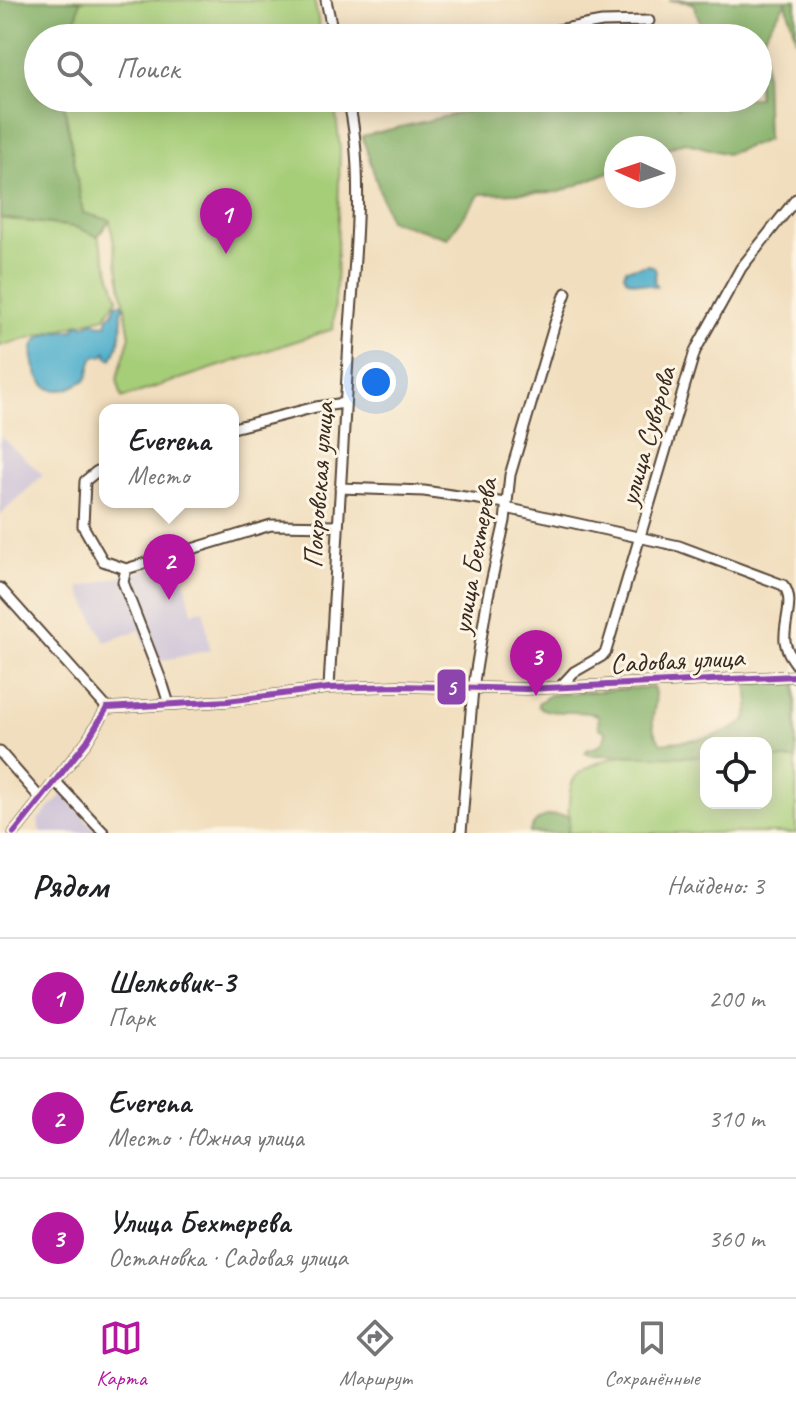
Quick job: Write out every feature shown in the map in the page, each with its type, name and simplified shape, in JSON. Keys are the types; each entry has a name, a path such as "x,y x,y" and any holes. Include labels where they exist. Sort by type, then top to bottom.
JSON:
{"street":[{"path":"326,0 331,24"},
{"path":"591,24 649,21"},
{"name":"Покровская улица","path":"329,688 357,191 350,112"},
{"name":"улица Суворова","path":"560,687 574,672 606,651 695,351 741,268 796,199"},
{"name":"улица Бехтерева","path":"461,833 473,688 510,475 566,293"},
{"path":"239,426 345,403"},
{"path":"99,471 85,481 83,526 103,561 126,569 271,525 337,526"},
{"path":"340,488 424,491 506,506 679,546 702,557 772,580 787,588 785,641 788,654 796,664"},
{"path":"126,569 123,582 169,704"},
{"path":"0,588 107,708 87,741 14,833"},
{"name":"Садовая улица","path":"107,708 227,701 329,688 560,687 796,676"},
{"path":"0,752 41,799"},
{"path":"55,781 104,833"}],"shaded area":[{"path":"0,436 43,475 0,515"},
{"path":"180,560 192,612 204,610 210,650 151,663 140,630 105,642 79,588"},
{"path":"63,794 98,833 40,833 38,820"}],"green space":[{"path":"0,0 80,0 76,24 24,24 24,112 65,112 83,213 110,220 98,236 75,227 0,218"},
{"path":"80,0 314,0 319,24 76,24"},
{"path":"669,0 796,0 796,40 786,2 771,24 701,24 693,3"},
{"path":"65,112 336,112 340,149 333,329 122,398 117,379 130,336 110,221 83,214"},
{"path":"464,112 766,112 767,140 727,154 684,142 676,145 676,136 604,136 604,174 560,192 480,194 448,238 389,220 362,136"},
{"path":"0,218 75,227 98,236 118,298 105,317 0,346"},
{"path":"796,682 796,759 772,759 772,737 710,737 727,732 746,720 749,703 747,683"},
{"path":"653,687 656,735 661,743 700,739 700,757 589,755 585,753 600,744 606,732 599,728 598,715 550,711 538,706 538,703 550,695"},
{"path":"616,757 700,757 700,809 772,809 772,759 796,759 796,833 568,833 573,781 583,771"},
{"path":"555,815 569,816 568,833 529,833 539,820"}],"water":[{"path":"649,265 656,272 656,287 626,279 626,269"},
{"path":"122,303 121,334 112,359 106,352 93,358 87,379 70,388 56,390 46,386 33,359 37,340 50,333 74,330 78,323 85,326 94,321 99,325 106,324 116,304"}],"transit line":[{"name":"5","path":"107,708 227,701 329,688 526,689 796,676"},
{"name":"5","path":"14,833 87,741 107,708"}],"place":[{"name":"Шелковик-3","path":"226,254"},
{"name":"Everena","path":"169,600"},
{"name":"Улица Бехтерева","path":"536,696"}]}
